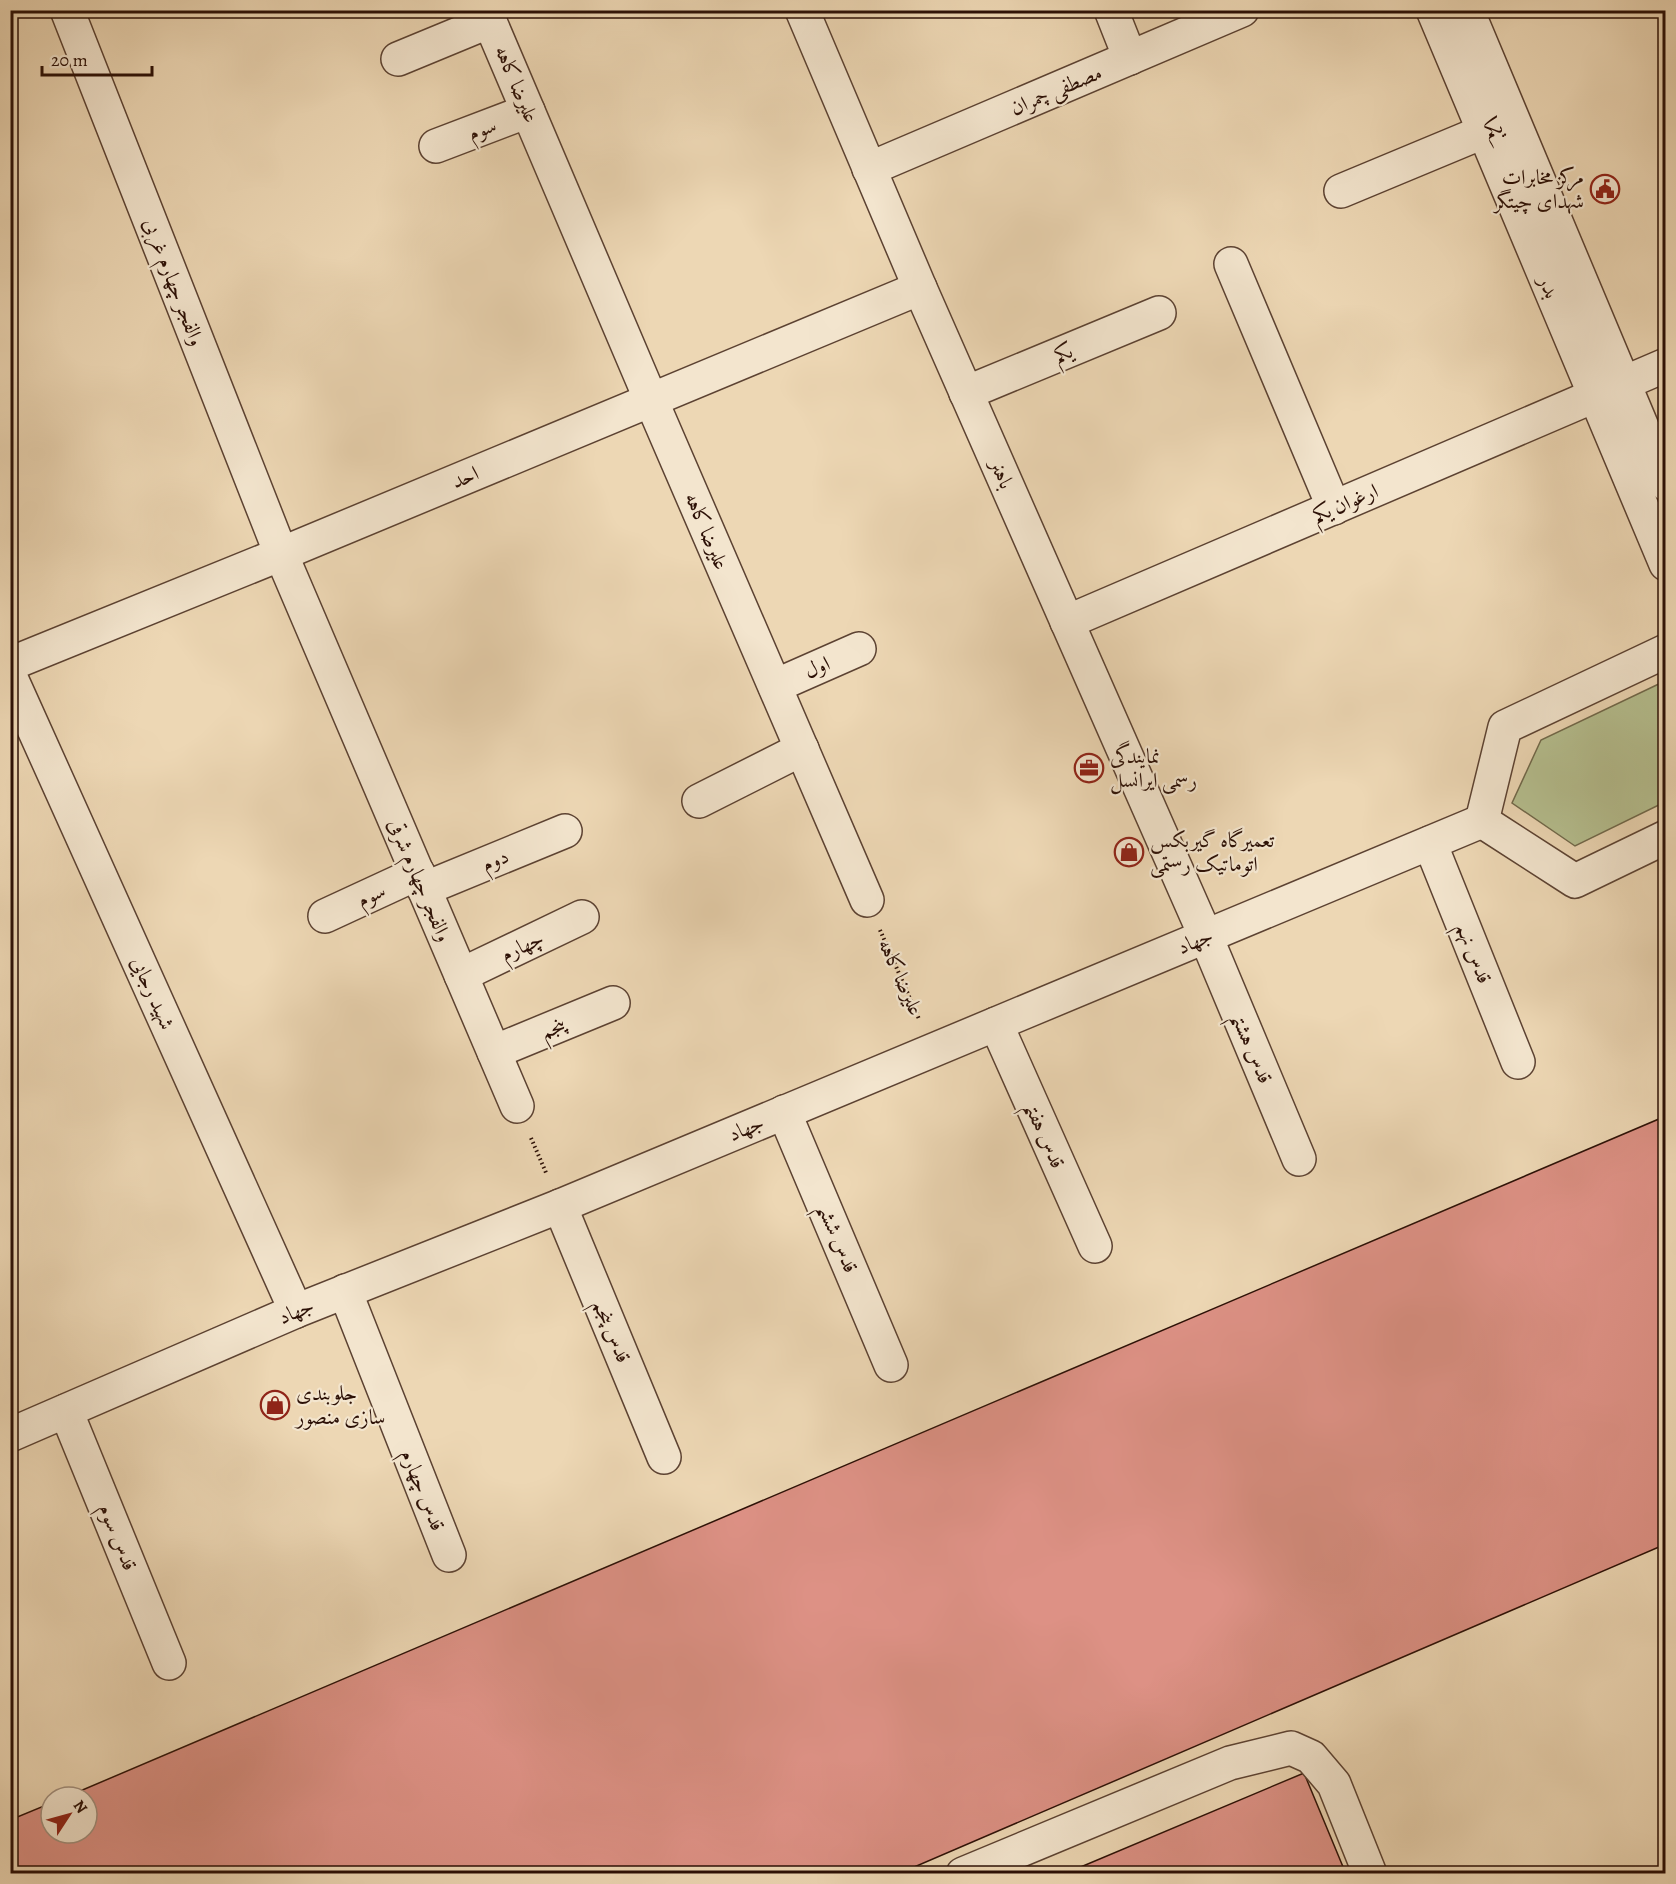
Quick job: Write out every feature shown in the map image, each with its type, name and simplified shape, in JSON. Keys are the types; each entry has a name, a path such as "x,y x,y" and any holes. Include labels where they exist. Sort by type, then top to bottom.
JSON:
{"street":[{"name":"والفجر چهارم غربی","path":"67,10 281,554"},
{"name":"باهنر","path":"802,10 920,288 1206,937"},
{"path":"1111,10 1130,58"},
{"name":"مصطفی چمران","path":"869,169 1242,10"},
{"name":"بدر","path":"1433,10 1498,125 1609,390 1665,564"},
{"name":"بدر","path":"1467,10 1498,125"},
{"path":"399,59 488,16"},
{"name":"علیرضا کاهه","path":"488,16 867,900"},
{"name":"سوم","path":"436,146 528,111"},
{"name":"یکم","path":"1341,191 1498,125"},
{"path":"1231,264 1334,508"},
{"name":"احد","path":"10,664 281,554 920,288"},
{"name":"یکم","path":"966,393 1159,313"},
{"name":"ارغوان یکم","path":"1067,622 1665,365"},
{"name":"بدر","path":"1609,390 1665,484"},
{"name":"والفجر چهارم شرقی","path":"281,554 517,1106"},
{"name":"اول","path":"774,686 859,649"},
{"path":"1665,651 1505,727 1482,821 1575,881 1665,837"},
{"name":"شهید رجایی","path":"10,676 296,1311"},
{"path":"699,801 802,749"},
{"name":"جهاد","path":"13,1427 66,1411 296,1311 560,1206 1482,821"},
{"name":"دوم","path":"421,881 565,831"},
{"name":"قدس نهم","path":"1430,843 1518,1062"},
{"name":"سوم","path":"325,916 421,881"},
{"name":"چهارم","path":"461,975 582,917"},
{"name":"قدس هشتم","path":"1206,937 1299,1159"},
{"name":"پنجم","path":"494,1052 613,1003"},
{"name":"قدس هفتم","path":"996,1024 1095,1246"},
{"name":"قدس ششم","path":"784,1112 891,1365"},
{"name":"قدس پنجم","path":"560,1206 664,1457"},
{"name":"قدس چهارم","path":"345,1291 449,1555"},
{"name":"قدس سوم","path":"66,1411 169,1663"},
{"path":"963,1874 1230,1763 1291,1748 1311,1756 1334,1784 1370,1874"}],"path":[{"name":"علیرضا کاهه","path":"867,900 933,1050"},
{"path":"517,1106 560,1206"}],"green space":[{"path":"1665,681 1665,802 1575,846 1512,803 1541,740"}],"building":[{"path":"1666,1116 1666,1544 898,1874 10,1874 10,1820 39,1808 39,1845 99,1845 99,1785 94,1785"},
{"path":"1304,1773 1346,1874 1064,1874"}],"place":[{"name":"مرکز مخابرات شهدای چیتگر","path":"1605,189"},
{"name":"نمایندگی رسمی ایرانسل","path":"1089,768"},
{"name":"تعمیرگاه گیربکس اتوماتیک رستمی","path":"1129,852"},
{"name":"جلوبندی سازی منصور","path":"275,1405"}]}
